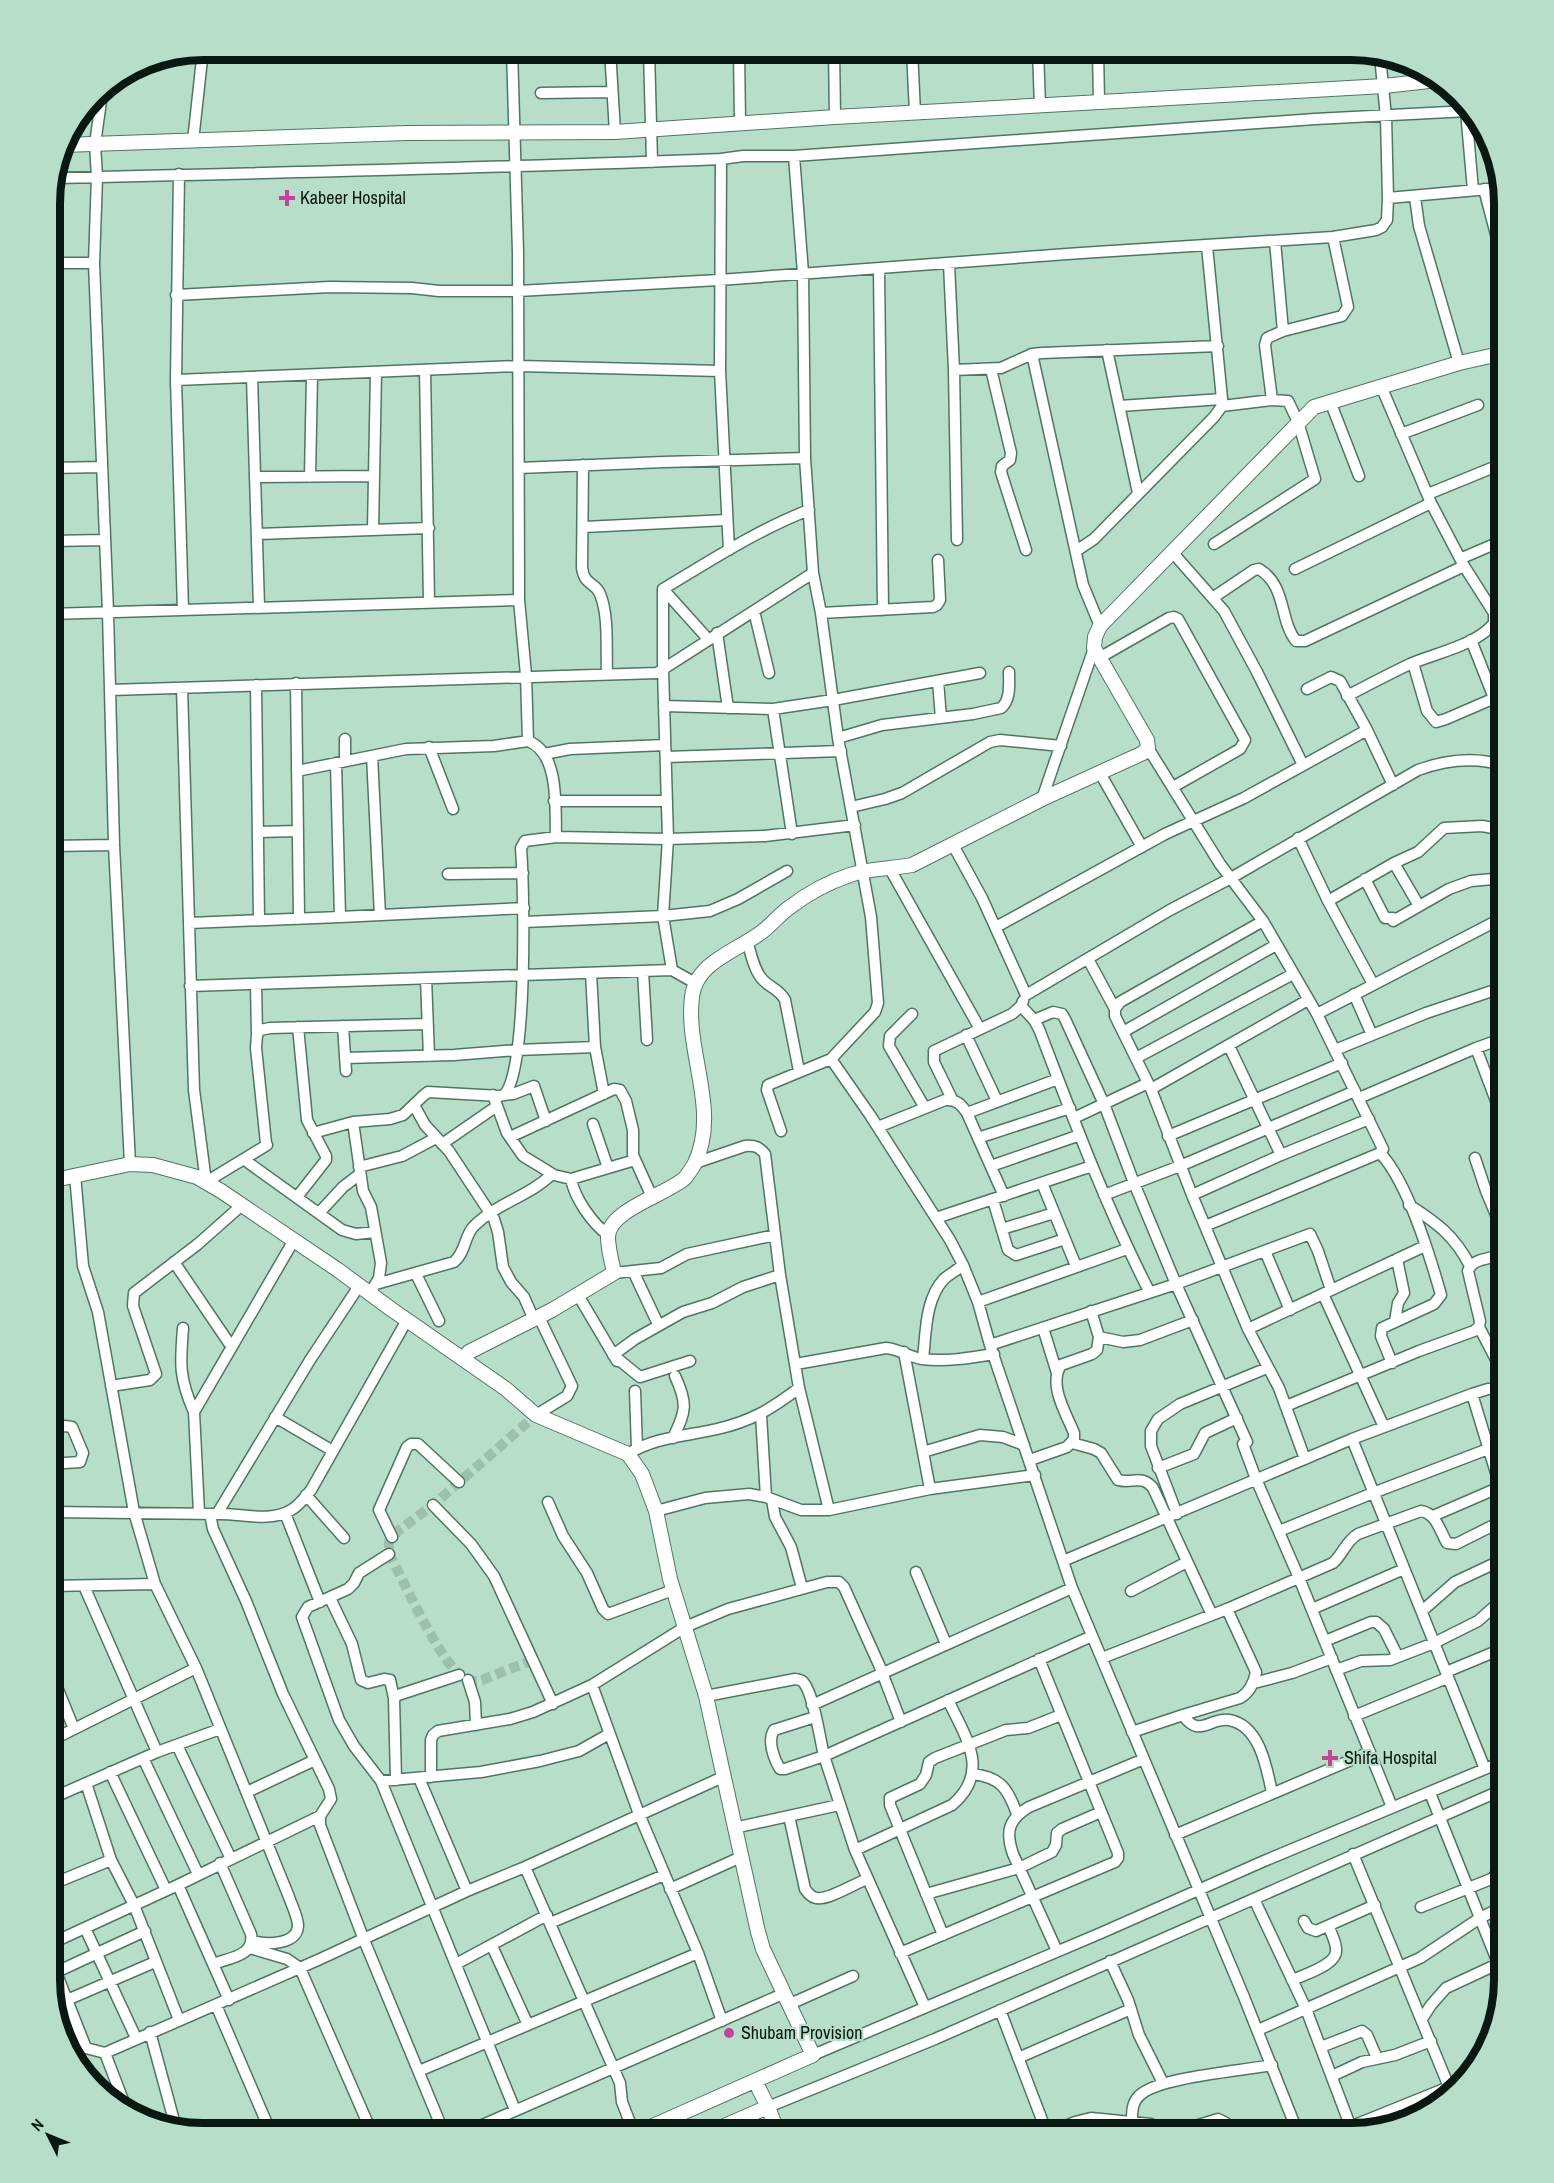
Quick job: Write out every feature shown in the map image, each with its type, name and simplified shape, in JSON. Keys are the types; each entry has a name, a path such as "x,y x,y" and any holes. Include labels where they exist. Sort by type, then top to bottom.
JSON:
{"street":[{"path":"193,141 202,60"},
{"path":"512,60 519,366 519,600 526,675 528,741"},
{"path":"610,60 615,132"},
{"path":"649,60 652,162"},
{"path":"739,60 740,124"},
{"path":"834,60 835,117"},
{"path":"912,60 915,113"},
{"path":"1038,60 1040,105"},
{"path":"1098,60 1099,102"},
{"path":"176,296 329,286 439,291 518,291 719,280 1334,237 1376,230 1382,227 1387,220 1388,198 1386,117 1381,64"},
{"path":"73,145 407,133 615,132 835,117 1384,86 1425,81"},
{"path":"541,93 612,92"},
{"path":"101,104 95,144 97,177 94,263 108,612 114,844 130,1164"},
{"path":"63,178 514,168 721,159 743,156 794,156 1315,119 1460,112"},
{"path":"1469,123 1478,190 1494,236"},
{"path":"781,1131 767,1087 771,1082 831,1059 875,1012 878,1003 871,917 838,738 821,613 813,573 805,459 803,273 794,156"},
{"path":"721,159 720,371 729,550"},
{"path":"179,174 176,380 183,610"},
{"path":"1388,198 1493,189"},
{"path":"1415,196 1419,226 1459,363"},
{"path":"1272,400 1265,345 1267,338 1283,331 1342,316 1346,312 1348,302 1334,237"},
{"path":"1275,241 1283,331"},
{"path":"1076,551 1094,539 1214,417 1222,403 1207,246"},
{"path":"60,263 94,263"},
{"path":"949,264 954,370 957,540"},
{"path":"879,270 884,610"},
{"path":"954,370 991,369 1012,364 1032,354 1218,346"},
{"path":"1107,350 1138,494"},
{"path":"1032,354 1083,585 1100,626"},
{"path":"1042,799 1096,653 1095,637 1100,626 1298,422 1314,407 1330,401 1494,355"},
{"path":"176,380 519,366 720,371"},
{"path":"991,369 1011,453 1010,460 1002,466 1001,472 1026,550"},
{"path":"425,370 429,602"},
{"path":"373,530 376,372"},
{"path":"310,477 312,375"},
{"path":"252,377 259,607"},
{"path":"1347,696 1413,663 1471,640 1488,631 1494,623 1494,613 1463,562 1430,499 1381,386"},
{"path":"1120,406 1288,401 1298,422 1315,479 1214,544"},
{"path":"1330,401 1359,476"},
{"path":"1401,434 1478,405"},
{"path":"519,468 805,459"},
{"path":"583,465 582,568 585,581 599,592 602,601 607,674"},
{"path":"60,468 102,467"},
{"path":"1295,569 1494,468"},
{"path":"255,477 373,476"},
{"path":"663,589 788,518 809,510"},
{"path":"584,527 727,520"},
{"path":"257,534 429,528"},
{"path":"60,541 105,540"},
{"path":"1214,597 1259,569 1271,580 1280,595 1292,635 1296,641 1305,641 1494,545"},
{"path":"1173,553 1224,611 1303,765"},
{"path":"821,613 933,607 940,600 938,560"},
{"path":"110,690 526,675 657,673 813,573"},
{"path":"663,589 713,636 728,708"},
{"path":"663,589 668,839 663,916 672,970"},
{"path":"60,614 519,600"},
{"path":"754,610 769,673"},
{"path":"1096,653 1169,618 1178,619 1245,740 1240,749 1173,787"},
{"path":"1471,640 1494,686"},
{"path":"1096,653 1148,740 1148,748 1220,864 1263,921 1317,1014 1383,1149 1380,1154 1205,1226"},
{"path":"1413,663 1427,711 1436,722 1494,698"},
{"path":"838,738 882,725 1001,708 1005,706 1008,697 1009,672"},
{"path":"664,706 773,709 980,673"},
{"path":"1307,689 1331,677 1340,681 1393,784"},
{"path":"938,681 941,718"},
{"path":"296,683 299,918"},
{"path":"256,685 259,920"},
{"path":"182,687 194,1090 206,1182"},
{"path":"773,709 792,834"},
{"path":"996,927 1142,847 1194,820 1244,798 1367,730"},
{"path":"340,917 340,762 345,739"},
{"path":"851,807 902,793 990,742 1000,740 1060,746"},
{"path":"297,771 406,749 494,746 528,741 541,748 550,764 556,837"},
{"path":"544,754 570,749 665,746"},
{"path":"429,747 453,809"},
{"path":"608,1235 619,1218 633,1206 685,1178 695,1163 706,1121 694,1042 692,997 695,983 716,960 762,932 791,906 846,876 863,871 912,865 1042,799 1143,753 1148,748"},
{"path":"666,757 841,752"},
{"path":"372,756 380,915"},
{"path":"952,1099 933,1056 934,1051 938,1048 1012,1014 1021,1006 1026,995 1170,910 1231,878 1418,770 1440,762 1467,759 1494,764"},
{"path":"1100,773 1142,847"},
{"path":"554,801 667,801"},
{"path":"319,1213 360,1170 439,1141 510,1088 517,1050 524,975 521,848 525,841 556,837 668,839 792,834 855,825"},
{"path":"1328,901 1394,862 1418,852 1444,828 1482,826 1494,828"},
{"path":"258,832 298,831"},
{"path":"1298,838 1328,901 1373,984"},
{"path":"60,846 114,844"},
{"path":"953,845 996,927 1026,995"},
{"path":"1394,862 1419,906"},
{"path":"890,869 980,1029"},
{"path":"524,922 698,913 722,907 787,871"},
{"path":"448,874 523,873"},
{"path":"1365,879 1385,918 1393,918 1393,921 1449,889 1471,881 1494,879"},
{"path":"189,923 524,908"},
{"path":"1115,1009 1120,1002 1263,921"},
{"path":"1317,1014 1494,922"},
{"path":"747,941 761,977 781,992 785,1000 799,1071"},
{"path":"1123,1032 1276,945"},
{"path":"1088,959 1115,1009 1115,1016 1149,1086 1248,1329 1286,1406 1305,1459"},
{"path":"190,986 672,970 695,983"},
{"path":"643,971 647,1040"},
{"path":"591,973 594,1047 604,1094"},
{"path":"1136,1058 1293,974"},
{"path":"426,978 429,1056"},
{"path":"206,1182 267,1144 256,1048 256,984"},
{"path":"1335,1050 1426,1013 1494,990"},
{"path":"1354,994 1372,1035"},
{"path":"978,1138 1104,1104 1149,1086 1228,1046 1308,1000"},
{"path":"1021,1006 1034,1020 1104,1195 1127,1249 1149,1291"},
{"path":"1034,1020 1053,1012 1062,1014 1104,1104 1176,1284 1237,1418 1256,1479 1312,1609 1392,1807"},
{"path":"912,1014 890,1036 889,1046 925,1108"},
{"path":"257,1035 260,1030 270,1028 426,1024"},
{"path":"343,1026 346,1071"},
{"path":"297,1197 326,1160 306,1113 298,1027"},
{"path":"966,1035 997,1101"},
{"path":"1104,1195 1494,1042"},
{"path":"1228,1046 1281,1155"},
{"path":"345,1058 594,1047"},
{"path":"1476,1048 1494,1096"},
{"path":"831,1059 936,1218 963,1265 978,1302 1072,1588 1258,2030 1294,2123"},
{"path":"1168,1136 1342,1063"},
{"path":"967,1113 1058,1079"},
{"path":"313,1133 352,1122 390,1119 403,1115 429,1092 498,1099 534,1086 546,1121"},
{"path":"510,1137 617,1089 625,1097 633,1130 632,1149 652,1197"},
{"path":"498,1099 510,1137 530,1161 552,1174 571,1179 635,1160"},
{"path":"878,1128 945,1100 952,1099 958,1102 967,1113 1004,1196"},
{"path":"414,1105 424,1125 439,1141 490,1214 498,1232 503,1267 537,1318 572,1386 567,1396 536,1416"},
{"path":"1192,1195 1281,1155 1370,1119"},
{"path":"209,1513 368,1288 381,1263 371,1207 363,1191 352,1122"},
{"path":"593,1124 608,1168"},
{"path":"991,1166 1080,1135"},
{"path":"695,1163 745,1146 754,1146 765,1154 780,1275 799,1388 829,1510"},
{"path":"1380,1154 1396,1172 1442,1295 1434,1305 1384,1325 1380,1332 1392,1363"},
{"path":"1475,1158 1494,1210"},
{"path":"246,1161 348,1233 375,1232"},
{"path":"60,1178 130,1164 153,1165 180,1171 206,1182 368,1288 407,1320 506,1389 536,1416 633,1451 673,1438 718,1429 761,1415 799,1388"},
{"path":"936,1218 1092,1166"},
{"path":"368,1288 454,1262 462,1253 472,1228 505,1203 540,1185 552,1174"},
{"path":"75,1175 83,1266 98,1312 134,1512 154,1584 196,1668 290,1897 298,1929 291,1937 272,1944 251,1945"},
{"path":"571,1179 574,1189 593,1221 608,1235 614,1273"},
{"path":"1042,1183 1076,1266"},
{"path":"993,1200 1008,1250 1016,1255 1065,1239"},
{"path":"111,1386 150,1380 155,1376 154,1366 133,1306 133,1297 141,1287 198,1244 242,1205"},
{"path":"1409,1205 1454,1239 1470,1266"},
{"path":"1002,1228 1054,1213"},
{"path":"796,1364 886,1348 895,1348 923,1359 959,1359 992,1349 1090,1311 1176,1284 1310,1234 1318,1251 1327,1292 1384,1427"},
{"path":"463,1359 469,1352 537,1318 614,1273 661,1268 687,1254 775,1235"},
{"path":"194,1412 294,1240"},
{"path":"1248,1329 1425,1246"},
{"path":"978,1302 1127,1249"},
{"path":"1265,1251 1290,1310"},
{"path":"1494,1257 1474,1262 1468,1271 1480,1321 1479,1328 1494,1349"},
{"path":"1395,1321 1398,1303 1404,1293 1397,1259"},
{"path":"174,1262 231,1347"},
{"path":"923,1359 930,1305 935,1290 945,1278 963,1265"},
{"path":"633,1271 658,1324"},
{"path":"416,1274 439,1321"},
{"path":"613,1355 658,1324 683,1312 712,1303 743,1287 780,1275"},
{"path":"578,1295 626,1373"},
{"path":"1057,1373 1061,1365 1067,1361 1098,1350 1100,1337 1090,1311"},
{"path":"60,1512 209,1513 261,1516 291,1510 306,1496 407,1320"},
{"path":"1100,1337 1123,1341 1140,1340 1192,1320"},
{"path":"60,1939 320,1816 331,1799 329,1789 283,1694 246,1601 213,1529 194,1412 181,1374 183,1328"},
{"path":"1043,1328 1057,1373 1057,1390 1074,1433 1072,1443"},
{"path":"1286,1406 1479,1328"},
{"path":"904,1352 930,1489"},
{"path":"613,1355 640,1377 690,1361"},
{"path":"1212,1615 1187,1562 1151,1446 1151,1431 1158,1419 1180,1404 1267,1368"},
{"path":"673,1438 685,1408 682,1391 675,1376"},
{"path":"1064,1561 1352,1439 1472,1394 1494,1389"},
{"path":"635,1391 633,1451 656,1511 674,1590 706,1696 763,1949 813,2055"},
{"path":"1472,1394 1494,1468"},
{"path":"761,1415 769,1499 775,1517 794,1555 802,1588"},
{"path":"275,1417 333,1451"},
{"path":"1158,1468 1194,1454 1205,1433 1237,1418"},
{"path":"60,1427 72,1427 83,1453 83,1460 60,1463"},
{"path":"923,1452 980,1435 1004,1437 1024,1445"},
{"path":"1352,1439 1485,1769"},
{"path":"1030,1460 1072,1443 1094,1449 1101,1453 1118,1480 1124,1482 1137,1479 1149,1482 1172,1515"},
{"path":"392,1537 380,1510 382,1500 407,1447 411,1444 418,1444 459,1482"},
{"path":"1279,1531 1488,1449"},
{"path":"656,1511 705,1498 749,1494 801,1510 829,1510 930,1489 1035,1475"},
{"path":"1433,1516 1494,1490"},
{"path":"306,1496 344,1538"},
{"path":"548,1502 567,1543 590,1579 605,1612 612,1614 674,1590"},
{"path":"433,1504 471,1544 494,1576 553,1704"},
{"path":"1102,1658 1227,1610 1333,1563 1339,1558 1350,1539 1421,1511 1433,1516 1447,1543 1452,1545 1494,1525"},
{"path":"285,1513 325,1600 352,1644 361,1680 368,1683 384,1679 390,1680 394,1698 396,1780"},
{"path":"389,1554 359,1573 348,1589 304,1611 302,1617 345,1734 381,1781 515,2110"},
{"path":"1131,1592 1187,1562"},
{"path":"1422,1611 1455,1581 1494,1563"},
{"path":"1312,1609 1404,1569"},
{"path":"916,1572 946,1644"},
{"path":"432,1777 433,1735 438,1731 510,1719 553,1704 592,1684 685,1627 728,1609 827,1582 839,1582 844,1587 901,1722"},
{"path":"60,1586 154,1584"},
{"path":"84,1586 157,1752"},
{"path":"812,1705 1072,1588"},
{"path":"1336,1670 1360,1661 1383,1661 1398,1657 1434,1643 1478,1621 1494,1607"},
{"path":"1132,1732 1240,1698 1246,1694 1254,1683 1256,1672 1227,1610"},
{"path":"1325,1641 1376,1622 1382,1627 1398,1657"},
{"path":"815,1717 774,1730 771,1736 775,1761 780,1769 824,1756 1092,1636"},
{"path":"1354,1716 1494,1653"},
{"path":"1254,1683 1292,1673 1332,1658"},
{"path":"900,1953 1115,1862 1118,1858 1118,1853 1039,1659"},
{"path":"60,1736 196,1668"},
{"path":"394,1698 464,1677 475,1702 476,1725"},
{"path":"706,1696 795,1679 804,1684 812,1705 839,1805 855,1850 925,2007"},
{"path":"592,1684 639,1814 698,1953 722,2021"},
{"path":"60,1695 74,1729"},
{"path":"855,1850 952,1805 963,1796 970,1785 973,1760 969,1744 948,1700"},
{"path":"943,1935 890,1805 890,1798 920,1784 926,1775 929,1762 1006,1730 1028,1728 1061,1715"},
{"path":"1183,1715 1188,1722 1196,1726 1229,1720 1239,1724 1252,1735 1260,1748 1272,1794"},
{"path":"60,1795 157,1752 220,1730"},
{"path":"381,1781 481,1772 563,1756 595,1743 609,1734"},
{"path":"177,1745 225,1861 251,1934 251,1945 245,1953 213,1964"},
{"path":"1175,1836 1370,1752"},
{"path":"143,1758 198,1874"},
{"path":"1057,1951 1009,1842 1010,1827 1017,1814 1144,1759"},
{"path":"247,1792 315,1760"},
{"path":"659,2123 1198,1889 1494,1765"},
{"path":"110,1772 166,1890"},
{"path":"972,1774 986,1775 1003,1786 1017,1814"},
{"path":"78,2048 105,2053 230,2000 725,1776"},
{"path":"419,1778 467,1891"},
{"path":"86,1783 111,1860 134,1905 179,2020"},
{"path":"1430,1793 1480,1918 1494,1946"},
{"path":"731,2123 935,2039 1494,1793"},
{"path":"734,1828 839,1805"},
{"path":"926,1894 1019,1868 1052,1852 1058,1833 1062,1829 1101,1812"},
{"path":"320,1816 320,1825 364,1940 440,2123"},
{"path":"789,1816 805,1889 810,1896 817,1899 825,1898 867,1878"},
{"path":"1353,1854 1431,2041 1451,2082"},
{"path":"670,1889 741,1857"},
{"path":"60,1881 111,1860"},
{"path":"525,1867 621,2083 622,2102 631,2123"},
{"path":"456,1965 548,1919 664,1875"},
{"path":"1420,1907 1494,1876"},
{"path":"178,1885 230,2000"},
{"path":"1254,1899 1306,2009 1349,2123"},
{"path":"1304,1921 1308,1928 1316,1932 1375,1905"},
{"path":"1258,2030 1401,1967 1494,1911"},
{"path":"1292,1980 1327,1965 1333,1960 1336,1948 1329,1927"},
{"path":"85,1928 136,2038"},
{"path":"60,1970 145,1931"},
{"path":"251,1945 287,1959 300,1968 368,2123"},
{"path":"492,1946 528,2025"},
{"path":"419,2071 698,1953"},
{"path":"1110,1961 1131,2009 1139,2035 1163,2084"},
{"path":"67,2000 155,1962"},
{"path":"1422,2019 1437,1996 1446,1988 1494,1966"},
{"path":"486,2123 722,2021 853,1976"},
{"path":"60,1987 86,2048"},
{"path":"216,2005 267,2123"},
{"path":"1018,2058 1131,2009"},
{"path":"1000,2010 1044,2123"},
{"path":"1321,2047 1362,2031 1367,2035 1377,2058"},
{"path":"150,2032 174,2120"},
{"path":"1332,2076 1362,2062 1395,2055 1431,2041"},
{"path":"105,2053 122,2097"},
{"path":"1132,2121 1132,2109 1136,2100 1142,2093 1163,2084 1272,2065"},
{"path":"754,2081 774,2123"},
{"path":"1367,2122 1389,2110 1441,2091"},
{"path":"1389,2110 1392,2117"},
{"path":"1091,2118 1093,2123"},
{"path":"1070,2123 1091,2118 1145,2123"},
{"path":"1205,2123 1218,2119 1226,2123"}],"tunnel":[{"path":"533,1660 482,1680 465,1679 460,1675 441,1652 422,1618 389,1554 389,1541 536,1415"}],"place":[{"name":"Kabeer Hospital","path":"287,198"},
{"name":"Shifa Hospital","path":"1330,1758"},
{"name":"Shubam Provision","path":"729,2033"}]}
